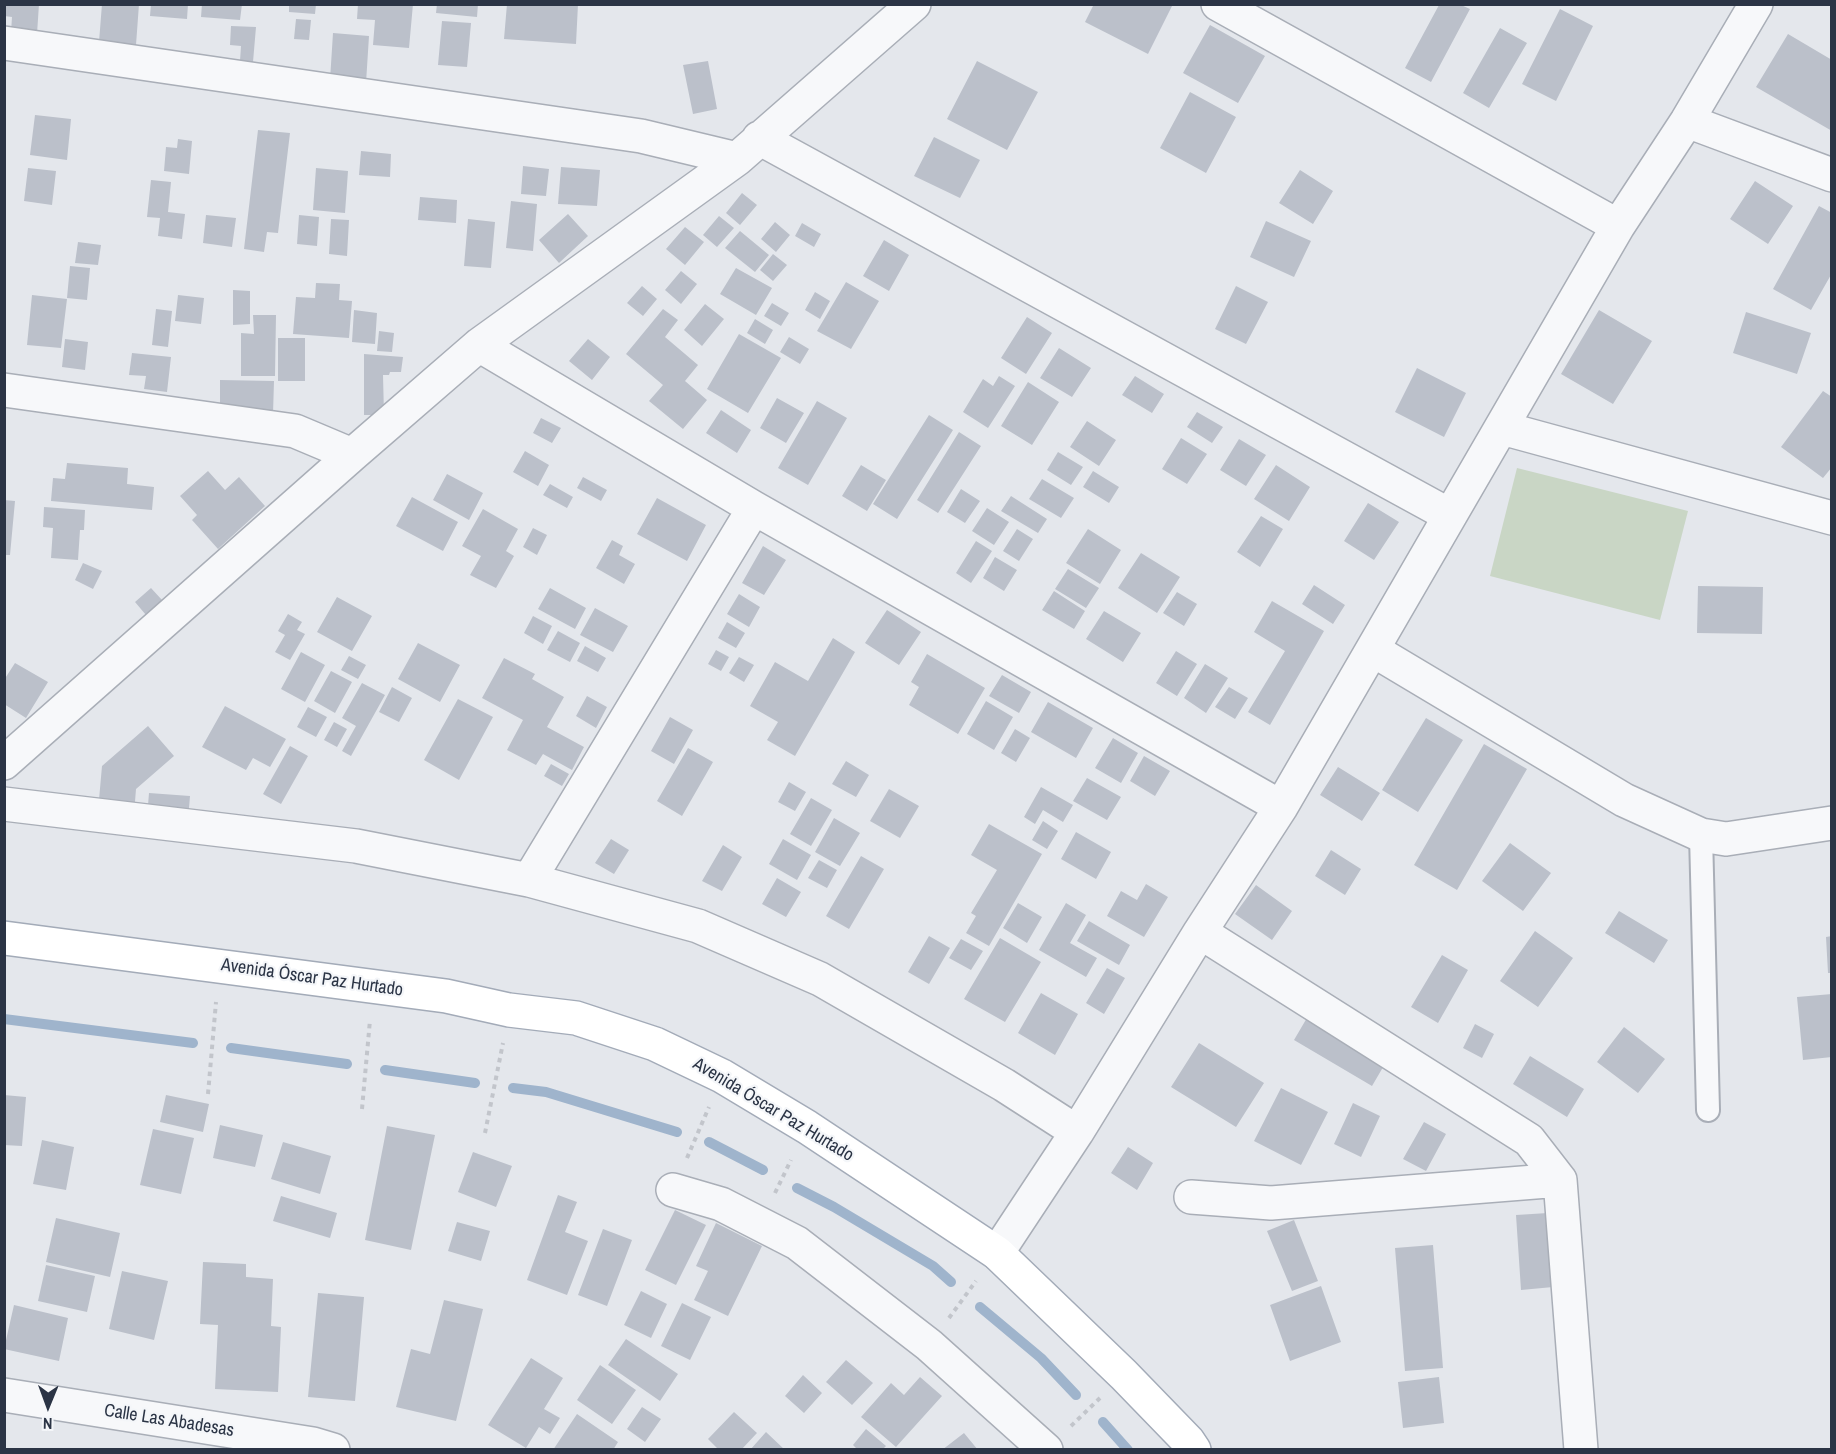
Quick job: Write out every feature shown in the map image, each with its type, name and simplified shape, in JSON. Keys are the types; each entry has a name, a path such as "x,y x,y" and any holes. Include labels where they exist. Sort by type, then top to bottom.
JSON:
{"main road":[{"name":"Avenida Óscar Paz Hurtado","path":"4,938 446,996 509,1010 576,1018 655,1044 722,1076 807,1127 997,1253 1124,1375 1194,1449"}],"street":[{"path":"4,763 479,345 748,148 914,4"},
{"path":"1218,4 1618,226"},
{"path":"997,1253 1077,1132 1200,932 1281,807 1618,226 1687,121 1756,4"},
{"path":"4,43 641,136 748,148 1449,515"},
{"path":"1687,121 1832,175"},
{"path":"479,345 754,508 1281,807"},
{"path":"4,390 295,431 352,455"},
{"path":"1502,428 1832,518"},
{"path":"529,880 754,508"},
{"path":"1374,650 1624,800 1701,835 1726,839 1832,823"},
{"path":"4,804 356,846 529,880 698,926 820,979 1004,1084 1077,1132"},
{"path":"1200,932 1529,1140 1560,1180 1581,1449"},
{"path":"1191,1197 1271,1203 1560,1180"},
{"path":"673,1190 721,1204 797,1243 1055,1441"},
{"name":"Calle Las Abadesas","path":"4,1395 319,1448"}],"lane":[{"path":"1701,835 1708,1110"}],"path":[{"path":"207,1094 220,966"},
{"path":"362,1109 374,986"},
{"path":"485,1133 509,1010"},
{"path":"673,1190 722,1076"},
{"path":"760,1224 807,1127"},
{"path":"929,1345 997,1253"},
{"path":"1055,1441 1124,1375"}],"green space":[{"path":"1517,468 1688,511 1660,620 1490,576"}],"building":[{"path":"4,4 39,4 37,34 11,32 12,17 4,16"},
{"path":"102,4 139,4 136,45 99,42"},
{"path":"151,4 188,4 187,19 150,16"},
{"path":"202,4 242,4 240,20 201,17"},
{"path":"289,4 316,4 315,14 289,12"},
{"path":"358,4 413,4 409,48 373,45 375,20 357,19"},
{"path":"437,4 478,4 477,17 436,13"},
{"path":"507,4 578,4 576,44 504,39"},
{"path":"1094,4 1173,4 1148,54 1085,22"},
{"path":"1439,5 1461,5 1470,9 1431,82 1405,68"},
{"path":"1560,9 1593,26 1556,101 1522,84"},
{"path":"296,19 311,20 309,40 294,39"},
{"path":"442,21 471,23 467,67 438,65"},
{"path":"1210,25 1265,56 1238,103 1183,73"},
{"path":"231,26 256,27 253,62 240,61 241,46 230,45"},
{"path":"1500,28 1527,43 1489,108 1463,93"},
{"path":"333,33 369,36 366,83 330,80"},
{"path":"1788,34 1832,60 1832,131 1756,87"},
{"path":"708,61 717,109 693,114 683,65"},
{"path":"977,61 1038,92 1007,150 947,119"},
{"path":"1190,92 1236,117 1206,173 1160,148"},
{"path":"35,115 71,119 67,160 30,155"},
{"path":"258,130 290,133 278,233 267,232 264,252 244,249"},
{"path":"934,137 980,160 960,198 914,176"},
{"path":"178,139 192,141 189,174 164,171 166,147 177,148"},
{"path":"361,151 391,154 390,177 359,175"},
{"path":"523,166 549,169 546,196 521,194"},
{"path":"561,167 600,170 597,206 558,204"},
{"path":"28,168 56,171 52,205 24,201"},
{"path":"316,168 348,171 345,213 313,210"},
{"path":"1300,170 1333,191 1313,224 1279,203"},
{"path":"151,180 171,182 168,212 185,214 182,239 158,236 160,218 147,217"},
{"path":"1755,181 1793,206 1768,244 1730,219"},
{"path":"742,193 757,205 740,225 726,213"},
{"path":"420,197 457,200 456,223 418,220"},
{"path":"511,201 537,204 533,251 506,248"},
{"path":"1819,206 1832,213 1832,273 1811,310 1773,289"},
{"path":"568,214 588,236 559,263 539,240"},
{"path":"206,215 236,218 232,247 203,243"},
{"path":"299,215 319,217 317,246 297,244"},
{"path":"719,216 734,228 717,247 703,235"},
{"path":"331,219 349,220 347,256 329,254"},
{"path":"468,219 495,222 491,268 464,266"},
{"path":"1266,221 1311,241 1294,277 1250,257"},
{"path":"775,222 790,235 776,252 761,239"},
{"path":"802,223 821,234 814,247 795,236"},
{"path":"685,227 704,242 685,265 666,249"},
{"path":"740,231 769,255 755,272 725,248"},
{"path":"884,240 909,255 889,291 863,276"},
{"path":"78,242 101,245 98,265 75,263"},
{"path":"773,254 787,265 773,281 760,270"},
{"path":"70,266 90,268 87,300 67,298"},
{"path":"736,268 772,288 756,315 720,294"},
{"path":"681,271 697,284 681,304 665,290"},
{"path":"846,282 879,301 851,349 817,331"},
{"path":"316,283 340,284 339,300 352,301 349,338 293,334 296,297 315,298"},
{"path":"642,286 657,299 643,316 627,303"},
{"path":"1236,286 1268,302 1246,344 1215,329"},
{"path":"233,290 250,291 250,324 233,325"},
{"path":"815,292 830,301 820,319 805,310"},
{"path":"32,295 67,299 61,348 27,345"},
{"path":"178,295 204,298 201,324 175,321"},
{"path":"772,303 789,313 781,326 764,316"},
{"path":"705,304 724,319 702,346 684,330"},
{"path":"156,309 172,311 168,347 152,345"},
{"path":"663,309 678,320 665,337 698,365 685,381 707,400 683,429 649,401 663,385 626,354"},
{"path":"354,310 377,313 375,344 352,342"},
{"path":"1599,310 1652,341 1613,404 1561,374"},
{"path":"1746,312 1811,333 1797,374 1733,353"},
{"path":"253,315 276,315 275,376 241,376 241,333 254,334"},
{"path":"1027,317 1052,333 1026,374 1001,358"},
{"path":"755,319 773,330 765,344 747,333"},
{"path":"379,331 394,333 392,352 377,351"},
{"path":"739,334 781,358 748,413 707,389"},
{"path":"789,337 809,349 800,364 780,352"},
{"path":"278,338 305,338 305,381 278,381"},
{"path":"65,339 88,342 85,370 62,367"},
{"path":"588,339 610,357 592,380 569,361"},
{"path":"1059,348 1091,368 1072,397 1040,378"},
{"path":"132,353 171,357 167,392 144,389 146,376 129,375"},
{"path":"364,354 403,357 401,372 390,372 389,375 383,375 384,415 364,415"},
{"path":"1417,368 1466,393 1444,437 1395,412"},
{"path":"999,376 1015,386 988,428 963,412 983,379 993,386"},
{"path":"1135,376 1164,394 1152,413 1122,395"},
{"path":"220,380 274,381 273,414 220,414"},
{"path":"1028,382 1059,402 1032,445 1001,426"},
{"path":"1823,391 1832,397 1832,467 1823,478 1781,447"},
{"path":"777,398 804,413 786,443 760,428"},
{"path":"817,401 847,418 808,485 778,468"},
{"path":"721,410 751,430 737,453 706,433"},
{"path":"1197,412 1223,427 1212,443 1187,427"},
{"path":"929,415 953,430 897,519 873,504"},
{"path":"541,418 561,428 552,443 533,433"},
{"path":"1087,421 1116,440 1099,466 1070,447"},
{"path":"959,432 981,446 938,513 917,500"},
{"path":"1181,438 1207,454 1187,484 1162,469"},
{"path":"1239,439 1266,455 1246,486 1220,470"},
{"path":"525,451 549,465 538,486 513,472"},
{"path":"1058,452 1083,467 1071,485 1047,470"},
{"path":"67,463 128,468 127,484 154,487 152,510 51,501 53,478 65,479"},
{"path":"861,465 886,480 867,511 842,496"},
{"path":"1276,465 1310,487 1289,521 1254,499"},
{"path":"208,471 225,490 239,477 265,506 218,549 192,520 197,515 180,496"},
{"path":"1093,471 1119,487 1109,503 1083,487"},
{"path":"447,474 483,493 469,520 433,500"},
{"path":"583,477 607,490 601,501 577,488"},
{"path":"1042,479 1074,498 1061,518 1029,499"},
{"path":"550,484 573,497 567,508 543,495"},
{"path":"961,489 980,501 965,523 947,512"},
{"path":"1011,496 1047,519 1038,533 1001,511"},
{"path":"412,497 458,522 443,551 396,526"},
{"path":"657,498 706,525 687,561 637,534"},
{"path":"4,500 15,501 10,555 4,555"},
{"path":"1368,503 1399,522 1374,560 1344,541"},
{"path":"44,507 85,510 84,530 80,530 78,560 51,558 53,528 43,527"},
{"path":"987,508 1009,522 994,545 972,531"},
{"path":"483,509 518,529 506,551 514,556 496,588 470,575 481,556 462,546"},
{"path":"1261,516 1283,529 1260,567 1237,552"},
{"path":"533,528 547,535 537,555 523,547"},
{"path":"1017,529 1033,539 1019,561 1003,551"},
{"path":"1088,529 1121,550 1100,584 1066,563"},
{"path":"612,540 623,546 619,555 635,564 624,584 596,568"},
{"path":"976,541 992,551 971,583 956,573"},
{"path":"763,546 786,560 764,595 742,583"},
{"path":"1141,553 1180,577 1157,613 1118,588"},
{"path":"995,557 1017,570 1004,591 983,578"},
{"path":"83,563 102,571 93,589 75,580"},
{"path":"1068,569 1099,588 1086,608 1055,589"},
{"path":"1314,585 1345,605 1333,624 1302,604"},
{"path":"1698,586 1763,587 1762,634 1697,633"},
{"path":"151,588 162,600 146,615 135,602"},
{"path":"550,588 586,608 575,629 538,609"},
{"path":"1054,591 1085,611 1074,629 1042,610"},
{"path":"1177,592 1197,604 1184,626 1163,613"},
{"path":"739,594 760,607 749,627 727,614"},
{"path":"337,597 372,616 352,651 317,632"},
{"path":"1272,601 1324,631 1270,725 1248,712 1285,651 1254,632"},
{"path":"595,608 628,626 613,652 580,635"},
{"path":"887,610 921,632 899,665 865,643"},
{"path":"1104,611 1141,633 1123,662 1086,639"},
{"path":"288,614 302,622 297,630 305,634 290,660 275,652 285,635 278,631"},
{"path":"533,616 552,626 543,644 524,633"},
{"path":"727,622 745,633 736,648 718,638"},
{"path":"558,631 580,643 570,662 547,650"},
{"path":"833,638 855,652 795,756 767,740 778,722 750,706 775,662 808,681"},
{"path":"418,643 460,665 440,702 398,679"},
{"path":"585,646 606,658 598,672 577,661"},
{"path":"716,650 729,657 721,671 708,664"},
{"path":"1176,651 1197,664 1177,696 1156,683"},
{"path":"301,652 325,665 305,702 281,689"},
{"path":"927,654 985,688 958,734 909,705 919,687 911,682"},
{"path":"349,656 366,665 358,679 341,670"},
{"path":"739,657 754,665 744,682 729,673"},
{"path":"504,658 535,674 532,679 564,697 547,727 584,747 572,770 543,754 536,765 507,750 523,720 482,698"},
{"path":"15,663 48,682 26,718 4,704 4,680"},
{"path":"1205,664 1228,678 1206,713 1184,698"},
{"path":"331,671 352,682 335,713 314,701"},
{"path":"1002,675 1031,692 1019,713 989,696"},
{"path":"362,683 385,695 351,756 342,751 356,726 342,718"},
{"path":"392,687 412,698 399,722 379,712"},
{"path":"1229,687 1248,698 1235,719 1215,707"},
{"path":"587,696 607,707 596,728 576,716"},
{"path":"458,699 493,717 459,780 424,760"},
{"path":"986,701 1013,717 994,750 967,734"},
{"path":"1048,702 1093,728 1076,758 1031,732"},
{"path":"225,706 286,739 270,767 253,758 246,770 202,747"},
{"path":"308,707 327,717 316,737 297,727"},
{"path":"670,717 693,730 674,764 651,751"},
{"path":"1426,718 1463,740 1418,812 1382,790"},
{"path":"334,722 347,729 337,747 324,740"},
{"path":"148,726 174,756 136,789 134,814 98,811 102,766"},
{"path":"1015,729 1030,738 1016,762 1001,753"},
{"path":"1113,738 1138,753 1121,783 1095,768"},
{"path":"1484,744 1527,769 1457,890 1414,865"},
{"path":"290,746 308,756 281,804 263,794"},
{"path":"688,748 713,762 682,816 657,801"},
{"path":"1144,756 1170,771 1155,796 1130,781"},
{"path":"846,761 869,775 856,797 832,784"},
{"path":"551,764 569,774 562,786 544,776"},
{"path":"1338,767 1380,793 1362,821 1320,795"},
{"path":"1087,778 1121,797 1107,820 1073,801"},
{"path":"789,782 806,792 795,811 778,802"},
{"path":"1041,787 1073,805 1063,822 1043,810 1035,824 1024,817"},
{"path":"889,789 919,806 900,838 870,821"},
{"path":"149,793 190,796 188,820 147,818"},
{"path":"811,798 832,810 811,846 790,834"},
{"path":"834,818 860,833 840,866 815,852"},
{"path":"1043,821 1058,831 1047,849 1032,840"},
{"path":"989,824 1042,854 989,946 966,933 976,916 971,913 997,870 971,855"},
{"path":"1076,832 1111,852 1096,879 1061,859"},
{"path":"611,839 629,850 614,874 595,863"},
{"path":"783,839 811,855 797,880 769,864"},
{"path":"1510,843 1551,873 1523,911 1482,881"},
{"path":"723,845 742,857 722,891 702,881"},
{"path":"1331,850 1361,869 1345,895 1315,876"},
{"path":"861,856 884,869 849,929 826,916"},
{"path":"819,860 837,870 827,888 808,878"},
{"path":"777,878 801,892 786,917 762,904"},
{"path":"1146,884 1168,897 1144,937 1107,916 1121,891 1137,900"},
{"path":"1256,885 1292,911 1272,940 1235,914"},
{"path":"1018,903 1042,917 1027,943 1003,928"},
{"path":"1066,903 1086,915 1070,943 1097,958 1086,977 1039,950"},
{"path":"1619,911 1668,940 1654,963 1605,933"},
{"path":"1089,921 1130,945 1119,965 1077,941"},
{"path":"1535,931 1573,958 1538,1007 1500,981"},
{"path":"929,936 950,948 929,984 908,972"},
{"path":"1832,936 1832,973 1828,973 1826,937"},
{"path":"1000,938 1041,962 1005,1022 964,999"},
{"path":"961,939 983,951 971,970 949,958"},
{"path":"1442,955 1468,970 1438,1023 1411,1007"},
{"path":"1107,968 1125,978 1104,1014 1086,1003"},
{"path":"1041,993 1078,1014 1055,1055 1018,1033"},
{"path":"1832,994 1832,1057 1803,1060 1797,997"},
{"path":"1311,1011 1389,1057 1372,1086 1294,1040"},
{"path":"1475,1024 1494,1034 1482,1058 1463,1048"},
{"path":"1624,1027 1665,1059 1638,1093 1597,1062"},
{"path":"1199,1043 1264,1083 1236,1127 1171,1087"},
{"path":"1530,1056 1584,1089 1567,1117 1513,1084"},
{"path":"1281,1088 1328,1112 1301,1165 1254,1141"},
{"path":"4,1095 26,1097 22,1146 4,1145"},
{"path":"166,1095 209,1104 203,1132 160,1122"},
{"path":"1353,1103 1380,1116 1361,1157 1334,1144"},
{"path":"1424,1122 1446,1134 1426,1171 1403,1159"},
{"path":"220,1125 263,1135 255,1167 213,1158"},
{"path":"387,1126 435,1135 411,1250 365,1240"},
{"path":"153,1129 194,1138 181,1194 140,1185"},
{"path":"42,1140 74,1147 66,1190 33,1184"},
{"path":"283,1142 331,1156 320,1194 271,1179"},
{"path":"1128,1147 1153,1163 1137,1190 1111,1173"},
{"path":"473,1152 512,1166 496,1207 458,1192"},
{"path":"558,1195 577,1202 565,1232 588,1241 567,1295 527,1280"},
{"path":"281,1196 337,1213 330,1238 273,1221"},
{"path":"675,1210 706,1225 676,1285 645,1270"},
{"path":"1548,1213 1553,1287 1521,1290 1516,1215"},
{"path":"56,1218 120,1233 110,1277 46,1262"},
{"path":"1294,1220 1318,1281 1292,1291 1267,1231"},
{"path":"457,1222 490,1231 481,1261 448,1251"},
{"path":"716,1223 762,1246 728,1316 694,1300 708,1271 696,1266"},
{"path":"603,1229 632,1240 607,1306 578,1295"},
{"path":"1433,1245 1443,1368 1405,1371 1395,1248"},
{"path":"203,1262 246,1264 246,1277 273,1279 271,1326 281,1327 278,1392 215,1389 218,1325 200,1324"},
{"path":"46,1265 95,1276 87,1312 38,1301"},
{"path":"122,1271 168,1281 154,1340 109,1329"},
{"path":"1321,1286 1341,1342 1290,1361 1270,1305"},
{"path":"641,1291 667,1304 651,1338 624,1325"},
{"path":"318,1293 364,1297 355,1401 308,1397"},
{"path":"444,1300 483,1309 456,1421 396,1407 411,1349 430,1354"},
{"path":"682,1303 711,1317 690,1360 661,1346"},
{"path":"14,1305 68,1318 59,1361 4,1349"},
{"path":"626,1339 678,1374 660,1401 608,1365"},
{"path":"531,1358 563,1378 544,1409 560,1418 550,1434 539,1427 526,1448 488,1425"},
{"path":"846,1360 873,1383 852,1405 826,1382"},
{"path":"600,1365 636,1390 612,1424 577,1400"},
{"path":"803,1375 822,1393 804,1413 785,1396"},
{"path":"920,1377 942,1396 896,1447 861,1417 891,1383 904,1395"},
{"path":"1439,1377 1444,1423 1403,1428 1398,1382"},
{"path":"642,1407 661,1419 645,1442 627,1429"},
{"path":"734,1412 757,1433 741,1450 719,1450 708,1439"},
{"path":"577,1414 618,1442 613,1450 553,1450"},
{"path":"866,1429 886,1446 882,1450 858,1450 853,1445"},
{"path":"766,1432 785,1450 750,1450"},
{"path":"964,1433 978,1450 942,1450"}],"waterway":[{"path":"4,1019 193,1043"},
{"path":"231,1048 347,1064"},
{"path":"385,1070 475,1083"},
{"path":"513,1088 546,1092 677,1132"},
{"path":"709,1142 763,1170"},
{"path":"797,1188 834,1207 933,1266 951,1282"},
{"path":"980,1307 1041,1358 1076,1395"},
{"path":"1103,1422 1128,1450"}]}
